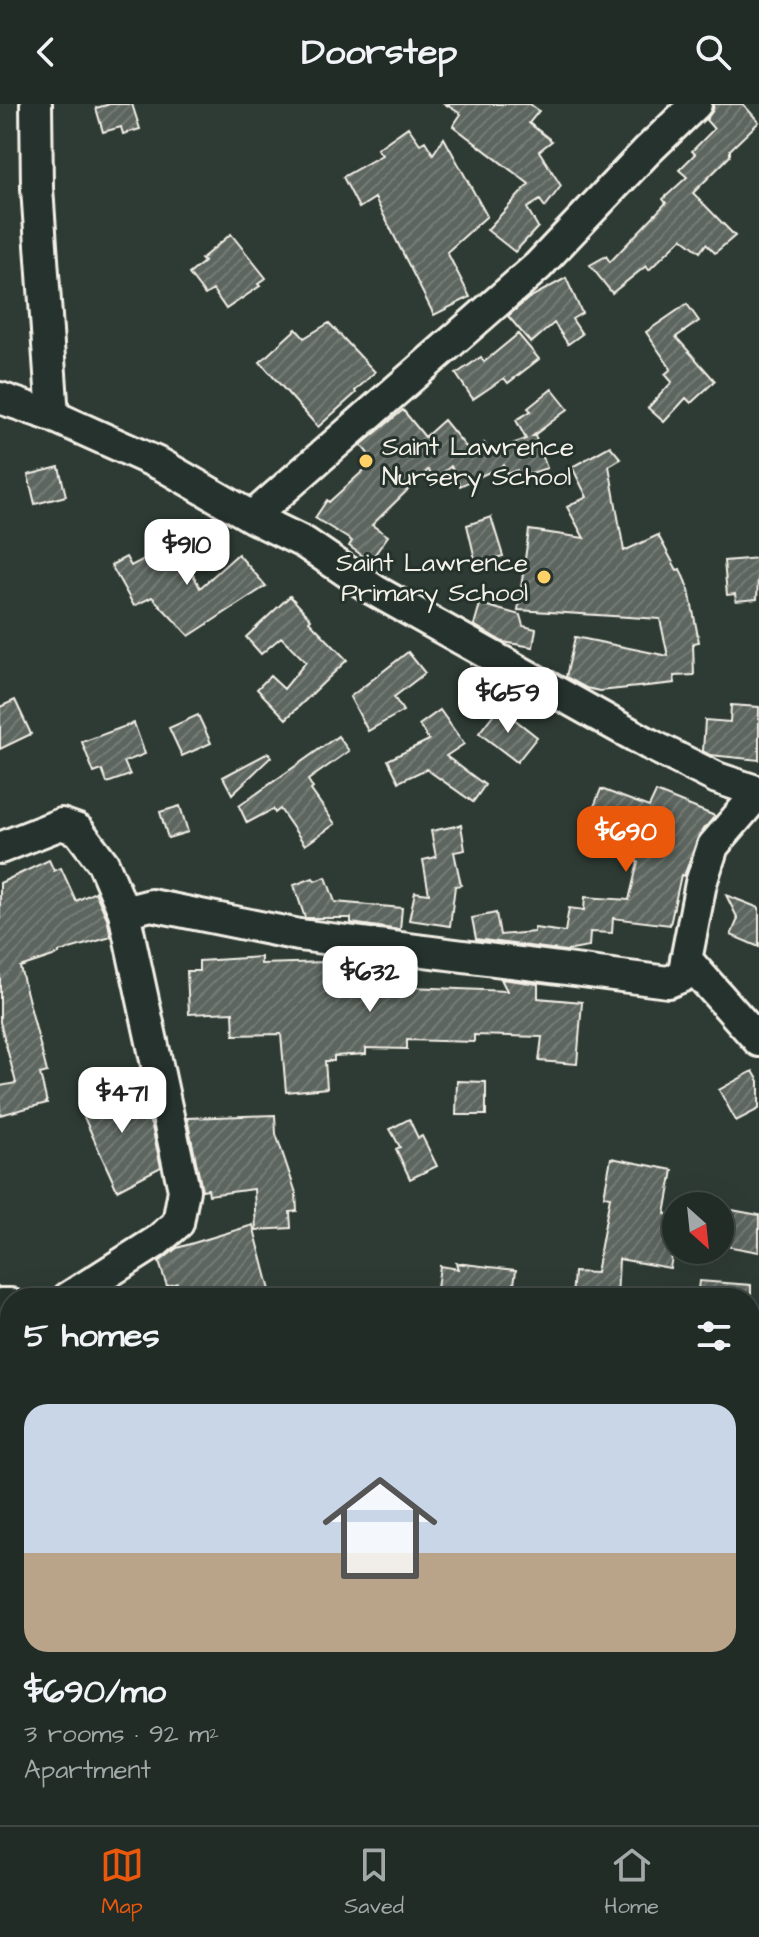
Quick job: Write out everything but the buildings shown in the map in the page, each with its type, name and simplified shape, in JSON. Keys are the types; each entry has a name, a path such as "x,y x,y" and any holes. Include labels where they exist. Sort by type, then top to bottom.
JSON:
{"street":[{"path":"36,104 38,203 53,416"},
{"path":"252,517 538,266 696,104"},
{"path":"0,398 53,416 162,465 252,517 305,543 374,590 649,744 717,778 759,792 713,846 701,883 683,976 668,982 299,935 151,905 124,912"},
{"path":"0,848 61,824 78,830 103,863 124,912 184,1190 178,1223 156,1242 84,1288"},
{"path":"686,959 759,1041"}],"place":[{"name":"Saint Lawrence Nursery School","path":"366,461"},
{"name":"Saint Lawrence Primary School","path":"544,577"}]}
